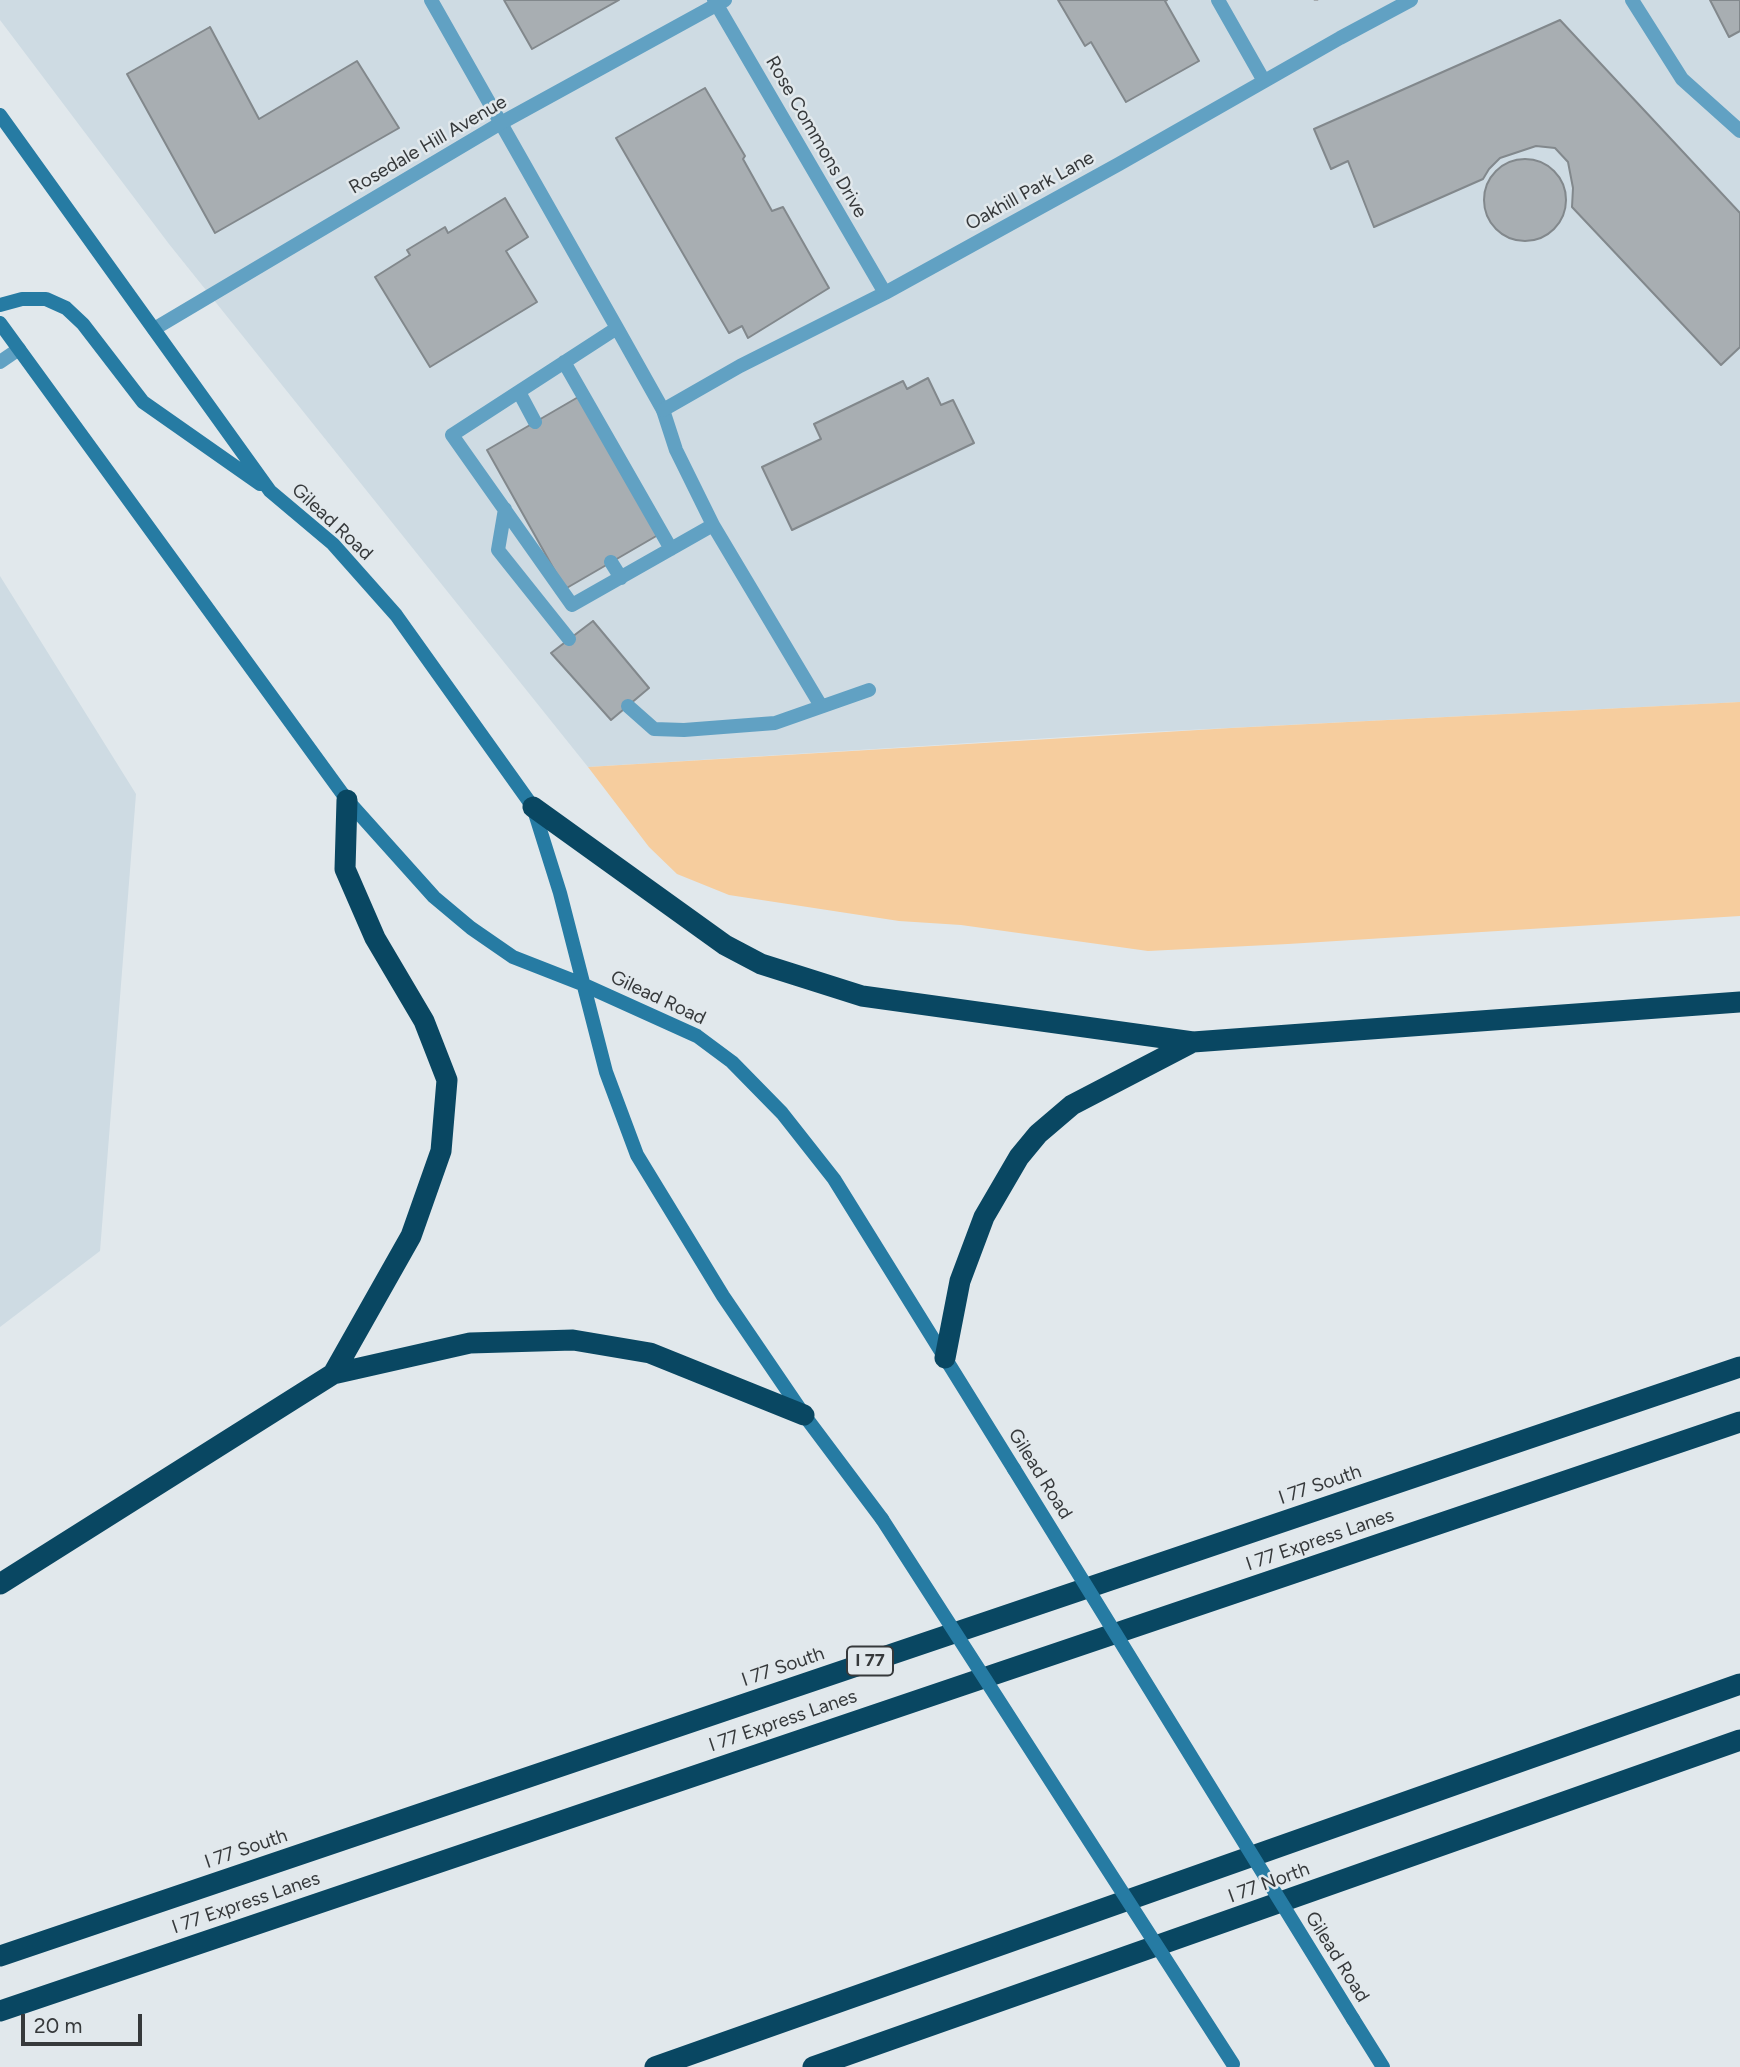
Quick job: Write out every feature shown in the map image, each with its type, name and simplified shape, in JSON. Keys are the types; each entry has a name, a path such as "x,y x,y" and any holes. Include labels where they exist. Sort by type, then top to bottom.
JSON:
{"highway":[{"path":"333,1374 411,1236 441,1151 447,1080 424,1021 375,937 345,869 347,800"},
{"path":"533,807 725,945 761,964 862,996 1193,1042 1740,1002"},
{"path":"945,1358 961,1282 984,1217 1018,1157 1038,1134 1072,1105 1193,1042"},
{"path":"0,1584 333,1374 470,1343 573,1340 650,1353 804,1415"},
{"name":"I 77 South","path":"0,1956 1740,1367"},
{"name":"I 77 Express Lanes","path":"0,2011 1740,1422"},
{"path":"655,2067 1740,1685"},
{"name":"I 77 North","path":"813,2067 1740,1740"}],"main road":[{"name":"Gilead Road","path":"0,115 270,491 333,544 396,615 533,807 560,893 606,1072 637,1155 696,1256 804,1415 882,1519 1234,2065"},
{"path":"0,305 22,299 46,299 66,308 83,324 143,402 270,491"},
{"name":"Gilead Road","path":"0,323 347,800 434,897 471,928 513,957 697,1035 732,1062 765,1096 834,1179 1383,2067"}],"street":[{"path":"431,0 663,410 676,450 713,525 821,706"},
{"path":"1218,0 1264,81"},
{"name":"Oakhill Park Lane","path":"663,410 740,366 885,293 1411,0"},
{"path":"1632,0 1682,79 1740,131"},
{"name":"Rosedale Hill Avenue","path":"154,329 501,123 719,2"},
{"name":"Rose Commons Drive","path":"719,2 885,293"},
{"path":"617,328 452,435 572,605 713,525"},
{"path":"0,362 19,349"},
{"path":"564,362 671,549"},
{"path":"519,391 536,422"},
{"path":"505,509 498,550 569,639"},
{"path":"611,562 621,578"},
{"path":"628,706 654,729 684,730 775,723 869,690"}],"shaded area":[{"path":"0,0 1740,0 1740,702 1130,733 588,767 169,244 0,20"},
{"path":"0,576 136,794 100,1251 0,1327"},
{"path":"1740,702 1740,916 1288,944 1148,951 961,925 899,921 729,895 677,874 649,847 588,767 1231,728"}],"building":[{"path":"504,0 619,0 532,49"},
{"path":"1058,0 1167,0 1165,1 1199,61 1126,102 1091,42 1085,46"},
{"path":"1710,0 1740,0 1740,31 1729,37"},
{"path":"1560,20 1740,213 1740,347 1721,365 1572,207 1573,188 1568,162 1555,148 1536,146 1500,158 1483,179 1374,227 1348,161 1331,169 1314,129"},
{"path":"210,27 259,119 357,61 399,128 215,233 127,74"},
{"path":"705,88 745,156 743,159 772,211 783,207 829,288 748,338 742,326 729,333 616,138"},
{"path":"1525,159 1541,162 1554,171 1563,184 1566,200 1563,216 1554,229 1541,238 1525,241 1509,238 1496,229 1487,216 1484,200 1487,184 1496,171 1509,162"},
{"path":"505,198 528,237 506,251 537,302 430,367 375,277 410,255 407,250 445,227 448,233"},
{"path":"928,378 941,405 953,400 974,443 792,530 762,467 821,439 814,424 903,381 907,389"},
{"path":"580,396 658,535 565,589 487,450"},
{"path":"593,621 649,688 611,720 551,653"}]}
